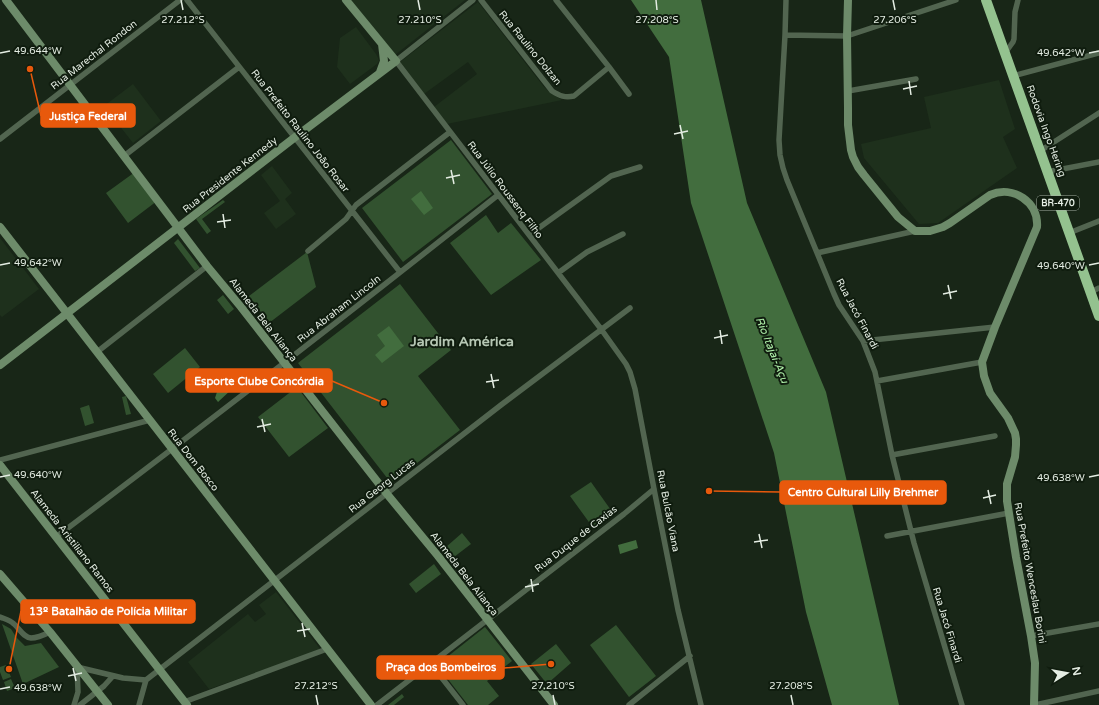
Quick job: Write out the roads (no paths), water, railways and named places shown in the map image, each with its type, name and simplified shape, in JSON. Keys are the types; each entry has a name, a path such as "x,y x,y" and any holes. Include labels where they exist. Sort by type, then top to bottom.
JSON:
{"highway":[{"name":"Rodovia Ingo Hering","path":"986,0 1069,233 1095,290 1099,316"}],"street":[{"name":"Alameda Bela Aliança","path":"6,0 207,266 241,307 387,494 438,556 554,705"},
{"name":"Rua Marechal Rondon","path":"0,139 180,0"},
{"name":"Rua Prefeito Raulino João Rosar","path":"187,0 400,272"},
{"path":"346,0 396,61"},
{"name":"Rua Presidente Kennedy","path":"0,365 396,61 473,0"},
{"name":"Rua Raulino Dolzan","path":"481,0 552,91 561,96 574,96 609,67"},
{"path":"556,0 629,94"},
{"name":"Rua Jacó Finardi","path":"786,0 779,122 780,155 783,168 817,253 840,305 863,341 871,360 877,381 892,455 920,566 962,705"},
{"path":"848,0 848,125 853,157 858,167 898,217 915,231"},
{"path":"785,35 847,36 956,0"},
{"path":"1005,53 1014,39 1015,12 1018,0"},
{"path":"380,72 384,61 382,43"},
{"path":"1013,76 1099,53"},
{"name":"Rua Júlio Roussenq Filho","path":"396,61 601,329"},
{"path":"124,156 239,67"},
{"path":"848,91 916,79"},
{"path":"1040,151 1099,113"},
{"path":"308,251 346,219 356,205 450,132"},
{"path":"1047,172 1099,162"},
{"path":"529,235 611,176 640,167"},
{"path":"817,253 915,231 930,231 943,227 996,192 1007,191 1019,195 1030,205 1036,217 1037,227 982,362 877,381"},
{"name":"Rua Abraham Lincoln","path":"56,537 173,450 498,195"},
{"path":"1069,233 1099,221"},
{"name":"Rua Dom Bosco","path":"0,227 371,705"},
{"path":"558,273 587,252 623,234"},
{"path":"97,352 207,266"},
{"name":"Rua Georg Lucas","path":"146,680 500,405 630,308"},
{"path":"863,341 995,327"},
{"name":"Rua Bulcão Viana","path":"601,329 620,355 630,372 635,389 678,610 690,656 700,705"},
{"name":"Rua Prefeito Wenceslau Borini","path":"982,362 984,376 990,393 1008,418 1015,433 1016,439 1015,457 1007,484 1007,493 1009,513 1032,636 1035,669 1035,705"},
{"path":"0,460 150,420"},
{"path":"892,455 995,436"},
{"name":"Alameda Aristiliano Ramos","path":"0,465 186,703"},
{"name":"Rua Duque de Caxias","path":"377,705 624,514 654,489"},
{"path":"887,536 1009,513"},
{"path":"0,574 50,632 108,705"},
{"path":"0,617 13,623 27,637 37,637 50,632"},
{"path":"1032,636 1099,624"},
{"path":"186,703 327,649"},
{"path":"629,705 690,656"},
{"path":"430,664 463,705"},
{"path":"77,667 134,680 146,680 139,705"},
{"path":"74,705 78,692 77,667"},
{"path":"80,705 104,686 113,676"},
{"path":"1035,705 1099,691"}],"water":[{"name":"Rio Itajaí-Açu","path":"631,0 701,0 747,203 826,392 899,705 832,705 806,612 774,453 691,203 669,57"},
{"path":"421,191 433,208 424,215 411,199"},
{"path":"389,326 404,346 382,363 375,355 385,346 377,335"},
{"path":"228,383 232,389 218,402 215,398 217,392"},
{"path":"636,540 638,548 620,554 618,545"}],"place":[{"name":"Justiça Federal","path":"30,69"},
{"name":"Esporte Clube Concórdia","path":"384,403"},
{"name":"Centro Cultural Lilly Brehmer","path":"709,491"},
{"name":"Praça dos Bombeiros","path":"551,664"},
{"name":"13º Batalhão de Polícia Militar","path":"9,669"}],"district":[{"name":"Jardim América","path":"462,341"}]}
